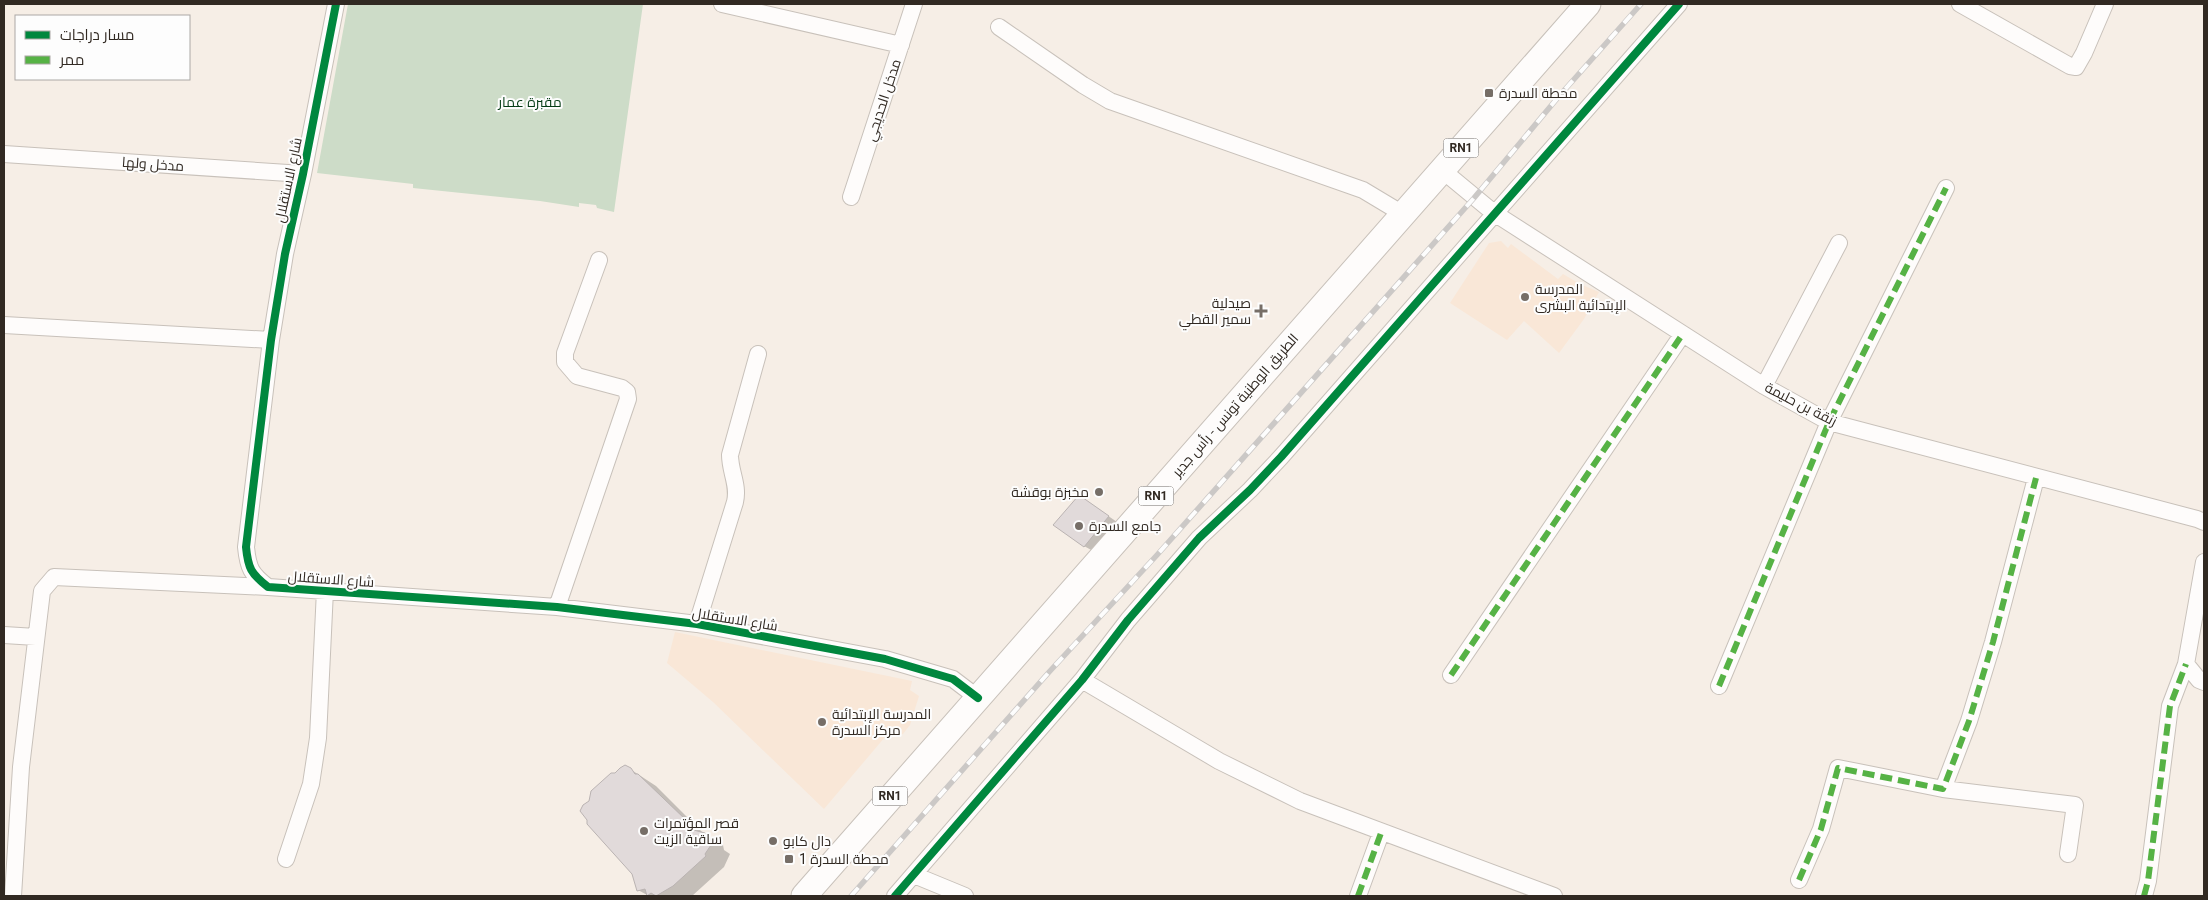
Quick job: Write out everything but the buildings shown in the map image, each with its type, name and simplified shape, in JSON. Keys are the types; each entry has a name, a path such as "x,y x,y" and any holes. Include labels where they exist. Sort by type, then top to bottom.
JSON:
{"main road":[{"name":"الطريق الوطنية تونس - رأس جدير","path":"804,896 1588,4"}],"street":[{"name":"شارع الاستقلال","path":"336,4 303,174 285,254 271,340 246,547 248,566 257,578 268,587 557,607 697,624 885,659 953,679 978,698"},
{"path":"722,4 901,45"},
{"name":"مدخل الحديجي","path":"851,197 914,4"},
{"path":"895,896 1082,680 1128,620 1199,538 1250,490 1281,457 1679,4"},
{"path":"1960,4 2022,41 2073,67 2078,65 2105,4"},
{"path":"999,27 1083,85 1110,101 1363,190 1403,214"},
{"name":"مدخل ولها","path":"4,154 303,174"},
{"name":"زنقة بن حليمة","path":"1442,170 1494,213 1764,386 1828,422 2204,522"},
{"path":"1719,686 1828,422 1946,188"},
{"path":"1764,386 1839,243"},
{"path":"557,607 628,399 627,392 622,388 577,376 565,362 565,354 599,260"},
{"path":"4,325 271,340"},
{"path":"1451,675 1682,334"},
{"path":"697,624 736,502 738,490 730,467 730,455 758,354"},
{"path":"1943,789 1969,721 1993,642 2036,478"},
{"path":"2144,896 2148,882 2170,706 2186,664 2204,562"},
{"path":"13,896 21,767 42,591 54,577 268,587"},
{"path":"286,859 311,784 318,738 325,590"},
{"path":"4,636 36,637"},
{"path":"2186,664 2199,680 2204,682"},
{"path":"1082,680 1220,761 1300,801 1381,833 1554,896"},
{"path":"1798,880 1821,829 1838,768 1943,789 2075,805 2068,854"},
{"path":"1358,896 1381,833"},
{"path":"914,874 965,896"}],"shaded area":[{"name":"المدرسة الإبتدائية البشرى","path":"1501,241 1508,248 1511,244 1558,279 1563,274 1599,292 1584,319 1559,353 1524,321 1507,340 1450,303 1489,243"},
{"name":"المدرسة الإبتدائية مركز السدرة","path":"675,632 912,681 910,690 919,696 910,725 903,734 885,737 824,809 713,702 667,663"}],"green space":[{"name":"مقبرة عمار","path":"348,4 643,4 614,212 597,208 596,205 579,203 579,207 540,201 413,188 413,184 317,173"}],"railway":[{"path":"851,896 1474,198 1560,95 1641,4"}],"marked path":[{"path":"1719,686 1829,422 1946,188"},
{"path":"1451,675 1682,335"},
{"path":"1799,880 1821,829 1838,768 1943,789 1969,721 1993,642 2036,478"},
{"path":"2144,896 2148,881 2170,706 2186,664"},
{"path":"1358,896 1381,833"}],"cycle path":[{"path":"336,4 303,174 285,254 271,340 246,547 249,565 254,574 268,587 557,607 697,624 885,659 953,679 978,698"},
{"path":"895,896 1082,680 1128,620 1199,538 1250,490 1281,457 1679,4"}],"place":[{"name":"محطة السدرة","path":"1489,93"},
{"name":"المدرسة الإبتدائية البشرى","path":"1525,297"},
{"name":"صيدلية سمير القطي","path":"1261,311"},
{"name":"مخبزة بوقشة","path":"1099,492"},
{"name":"جامع السدرة","path":"1079,526"},
{"name":"المدرسة الإبتدائية مركز السدرة","path":"822,722"},
{"name":"قصر المؤتمرات ساقية الزيت","path":"644,831"},
{"name":"دال كابو","path":"773,841"},
{"name":"محطة السدرة 1","path":"789,859"}]}
